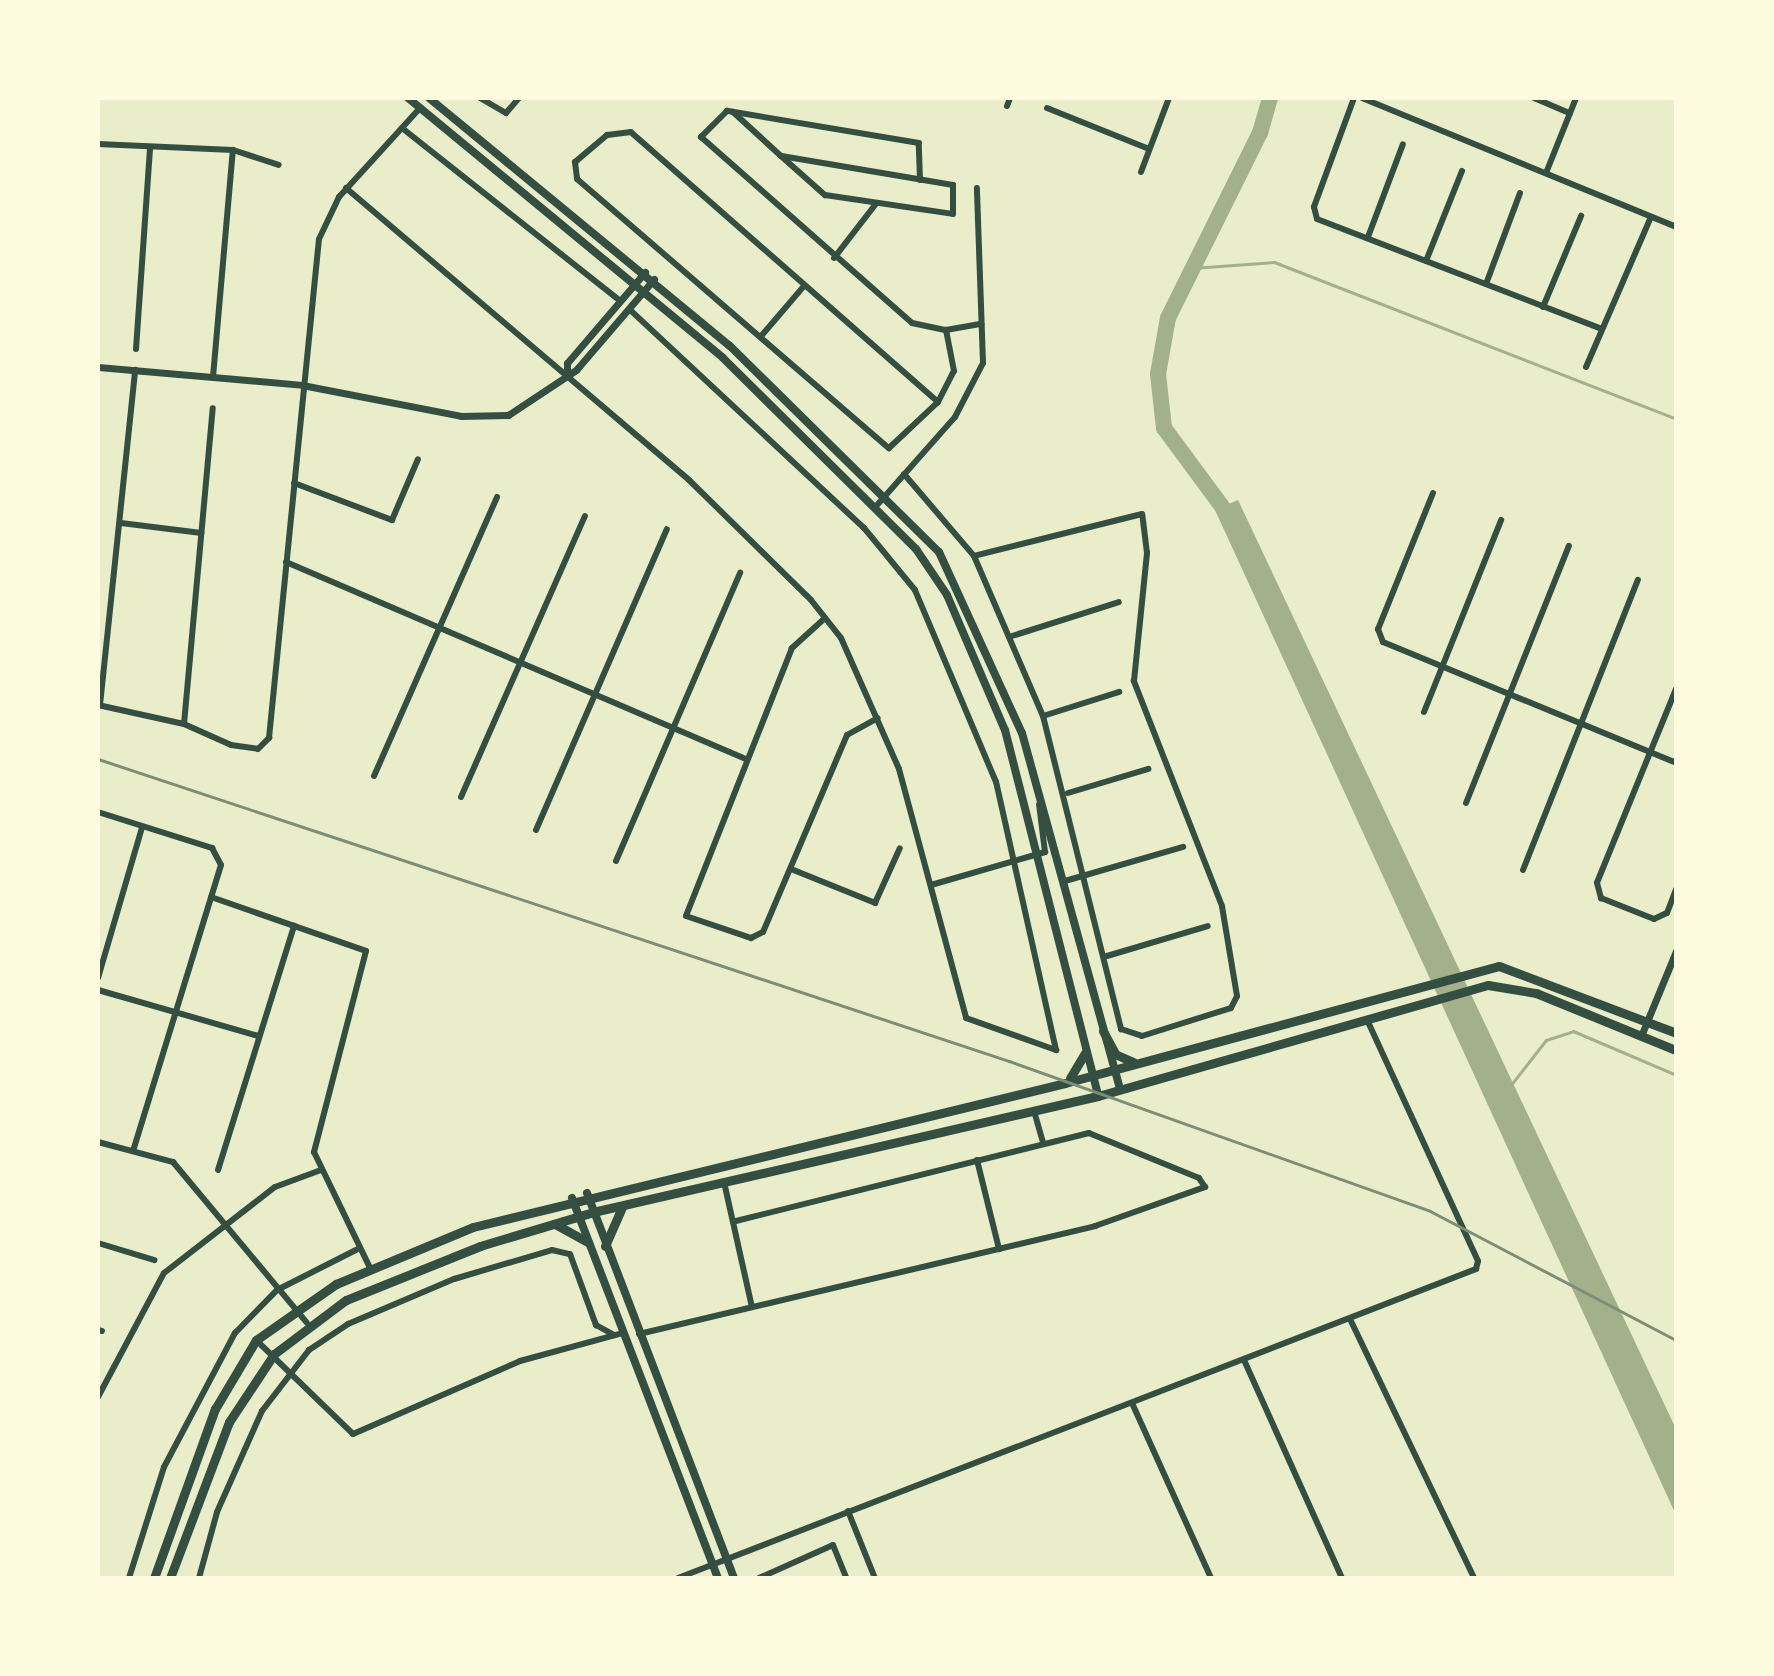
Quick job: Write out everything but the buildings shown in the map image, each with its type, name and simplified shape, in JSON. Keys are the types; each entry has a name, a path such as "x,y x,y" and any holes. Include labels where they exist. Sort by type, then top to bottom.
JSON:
{"main road":[{"path":"408,98 635,285 878,504 947,595 1005,730 1041,855 1085,1053 1098,1096"},
{"path":"430,99 654,279 887,494 957,581 1039,793 1120,1090"},
{"path":"154,1578 215,1409 256,1340 293,1309 370,1268 587,1193 1065,1083 1469,972 1511,967 1676,1033"},
{"path":"170,1578 229,1422 274,1354 307,1323 434,1263 593,1212 1098,1096 1475,989 1513,985 1676,1050"},
{"path":"1103,1031 1112,1051 1133,1062"},
{"path":"1065,1083 1085,1053"},
{"path":"587,1193 734,1578"},
{"path":"572,1198 618,1334 718,1578"},
{"path":"605,1246 613,1215 625,1204"},
{"path":"552,1223 588,1242"}],"street":[{"path":"480,98 506,113 519,98"},
{"path":"1141,172 1169,98"},
{"path":"1354,98 1313,214 1600,328"},
{"path":"1362,98 1676,227"},
{"path":"1534,98 1570,113"},
{"path":"1546,173 1576,98"},
{"path":"135,370 121,523 99,705 184,724 231,745 258,749 269,738 302,385 324,217 346,188 420,108"},
{"path":"1047,108 1149,149"},
{"path":"733,112 781,156 825,195 950,217 956,188 781,156"},
{"path":"920,180 919,143 733,112 720,114 702,141 912,323 946,330 981,324"},
{"path":"402,128 620,301"},
{"path":"938,402 631,132 585,147 575,162 577,179 762,335 889,448 938,402 954,371 946,330"},
{"path":"98,144 233,150 279,165"},
{"path":"1368,237 1403,144"},
{"path":"136,349 150,147"},
{"path":"213,377 233,150"},
{"path":"1426,261 1462,171"},
{"path":"346,188 567,372 777,563 825,618 878,718 931,885 966,1018 1056,1050 1019,861 971,712 915,590 864,528 629,309"},
{"path":"878,504 970,395 983,363 977,188"},
{"path":"1486,284 1520,193"},
{"path":"834,258 875,205"},
{"path":"1543,307 1581,216"},
{"path":"1586,367 1600,328 1651,217"},
{"path":"567,372 645,272"},
{"path":"98,367 302,385 484,417 525,408 567,372 654,279"},
{"path":"762,335 804,286"},
{"path":"184,724 213,408"},
{"path":"294,483 392,520 418,459"},
{"path":"904,474 974,556 1012,636 1068,793 1121,1029 1142,1036 1236,1005 1222,906 1134,681 1145,530 1134,511 974,556"},
{"path":"1433,493 1378,636 1444,667 1676,763"},
{"path":"374,776 497,497"},
{"path":"461,797 585,516"},
{"path":"1424,712 1501,520"},
{"path":"121,523 201,533"},
{"path":"536,830 667,529"},
{"path":"1466,803 1569,546"},
{"path":"286,562 745,759"},
{"path":"616,861 740,573"},
{"path":"1523,870 1578,723 1638,580"},
{"path":"1012,636 1119,602"},
{"path":"825,618 792,648 684,908 688,917 758,936 791,869 847,735 878,718"},
{"path":"1676,689 1597,893 1662,918 1676,890"},
{"path":"1043,716 1119,692"},
{"path":"1068,793 1148,769"},
{"path":"931,885 1041,855 1047,848 1039,793"},
{"path":"98,812 212,848 221,865 178,1013 133,1151"},
{"path":"98,978 142,828"},
{"path":"1065,881 1089,877 1183,847"},
{"path":"791,869 875,903 900,848"},
{"path":"211,897 368,956 314,1152 356,1250 370,1268"},
{"path":"218,1170 294,926"},
{"path":"1107,956 1208,926"},
{"path":"1641,1036 1676,951"},
{"path":"98,990 258,1036"},
{"path":"678,1578 1470,1273 1478,1261 1367,1020"},
{"path":"1034,1111 1043,1142"},
{"path":"639,1334 999,1249 1205,1187 1199,1178 1089,1133 1043,1142 733,1222"},
{"path":"98,1142 173,1162 307,1323"},
{"path":"977,1160 999,1249"},
{"path":"98,1397 164,1273 222,1223 275,1187 321,1170"},
{"path":"724,1182 752,1307"},
{"path":"98,1243 154,1260"},
{"path":"129,1578 164,1467 203,1383 235,1333 277,1290 356,1250"},
{"path":"199,1578 244,1444 290,1369 348,1324 454,1279 552,1250 570,1254 581,1272 596,1325 585,1343"},
{"path":"1350,1319 1474,1578"},
{"path":"596,1325 618,1334"},
{"path":"256,1340 290,1369 334,1420 360,1433 520,1361 618,1334"},
{"path":"1244,1360 1342,1578"},
{"path":"1132,1403 1210,1576 1197,1578"},
{"path":"848,1511 875,1578"},
{"path":"758,1576 833,1545 846,1578"}],"shaded area":[{"path":"1238,500 1676,1429 1676,1515 1215,510"}],"waterway":[{"path":"1235,524 1164,428 1158,374 1168,318 1260,133 1270,98"},
{"path":"1192,268 1274,262 1676,419"},
{"path":"1510,1086 1546,1040 1573,1031 1676,1075"}],"railway":[{"path":"98,759 1009,1061 1430,1211 1676,1340"}]}
